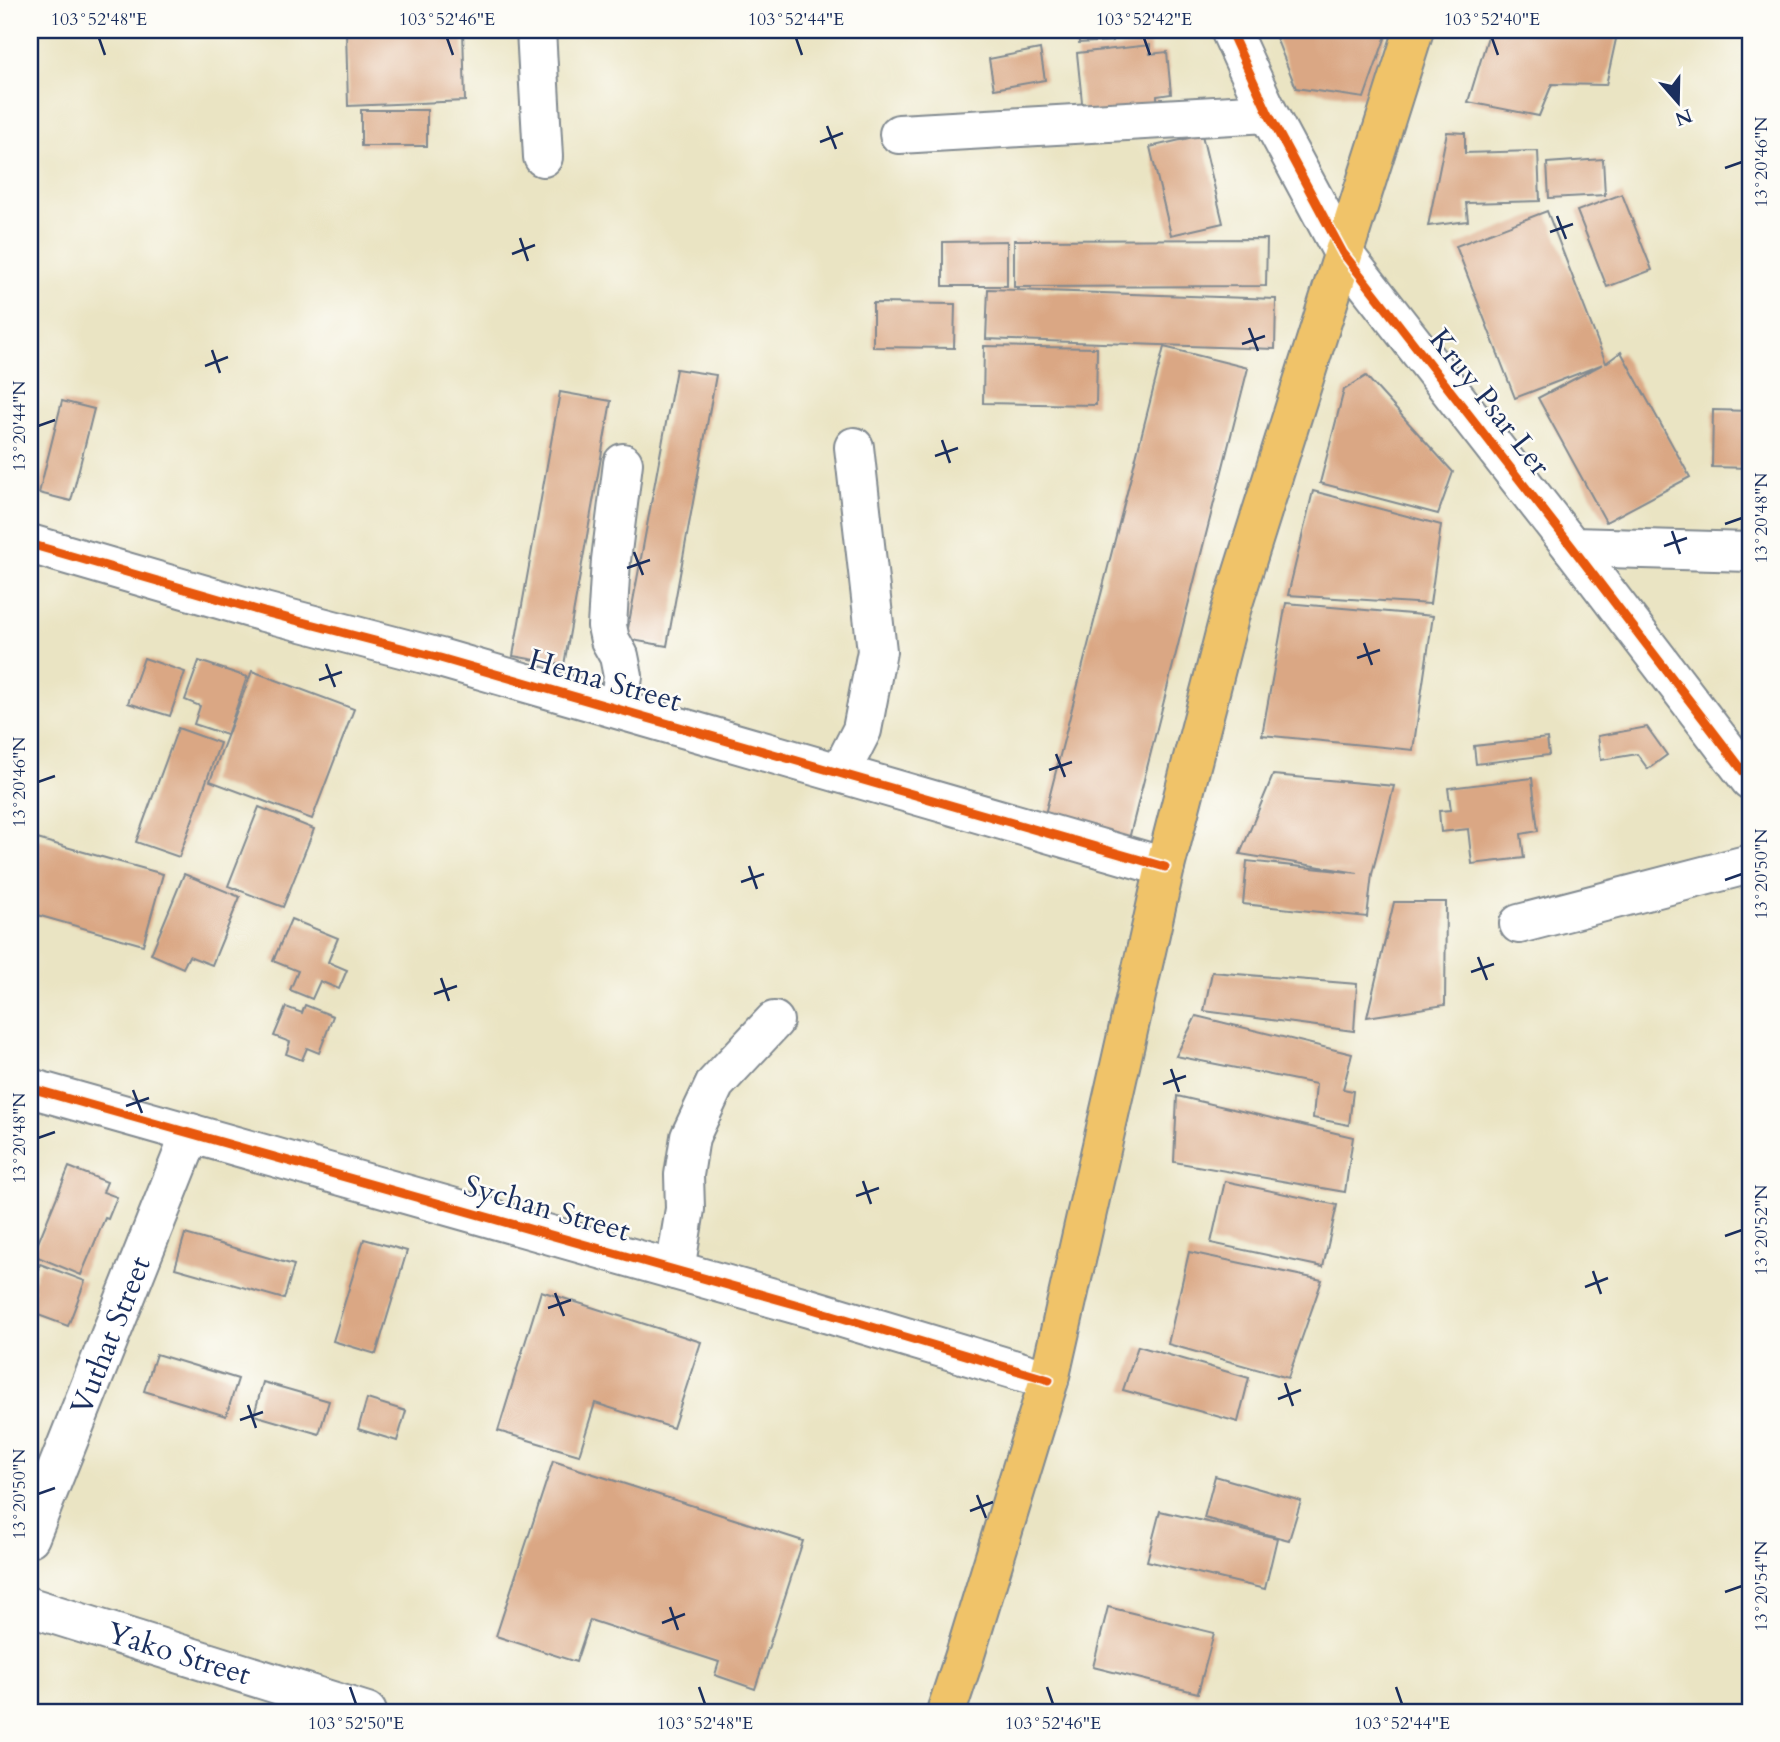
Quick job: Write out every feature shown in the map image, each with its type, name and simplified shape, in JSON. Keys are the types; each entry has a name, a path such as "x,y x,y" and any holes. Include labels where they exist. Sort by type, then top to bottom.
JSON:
{"highway":[{"path":"946,1712 1049,1380 1165,867 1231,610 1413,30"}],"street":[{"path":"536,30 543,157"},
{"name":"Kruy Psar Ler","path":"1230,30 1268,114 1343,253 1750,780"},
{"path":"899,134 1268,114"},
{"path":"839,773 862,730 877,650 854,447"},
{"path":"619,709 623,676 619,656 610,640 607,626 611,560 623,463"},
{"name":"Hema Street","path":"30,544 264,612 440,658 1165,867"},
{"path":"1572,547 1750,552"},
{"path":"1519,924 1750,864"},
{"path":"675,1270 684,1209 684,1175 690,1137 715,1084 774,1021"},
{"name":"Sychan Street","path":"30,1088 808,1308 1049,1380"},
{"name":"Vuthat Street","path":"30,1536 191,1133"},
{"name":"Yako Street","path":"30,1607 367,1712"}],"building":[{"path":"346,30 463,30 465,101 348,106"},
{"path":"1078,30 1112,30 1113,41 1079,43"},
{"path":"1273,30 1388,30 1364,98 1296,88"},
{"path":"1490,30 1618,30 1606,85 1552,84 1539,116 1468,102"},
{"path":"1150,45 1150,54 1167,52 1171,94 1157,96 1158,113 1084,122 1077,53"},
{"path":"1040,49 1045,80 994,89 989,59"},
{"path":"361,110 427,110 427,146 361,146"},
{"path":"1447,132 1465,133 1465,153 1538,151 1540,201 1466,203 1468,221 1428,226"},
{"path":"1202,135 1223,223 1171,235 1150,147"},
{"path":"1603,159 1605,195 1549,198 1547,163"},
{"path":"1622,194 1652,270 1607,287 1577,211"},
{"path":"1547,211 1606,363 1621,352 1690,477 1606,522 1538,398 1603,364 1515,398 1456,246"},
{"path":"1267,239 1266,286 1014,287 1014,240"},
{"path":"1007,241 1007,286 943,286 943,242"},
{"path":"988,289 1276,299 1275,349 986,339"},
{"path":"873,303 955,304 954,348 873,347"},
{"path":"984,346 1097,348 1096,405 983,403"},
{"path":"1164,347 1248,368 1128,843 1043,822"},
{"path":"676,369 716,375 667,646 626,639"},
{"path":"1366,376 1453,472 1438,514 1320,483 1344,390"},
{"path":"560,392 611,401 564,665 513,656"},
{"path":"62,401 94,409 71,501 39,493"},
{"path":"1713,410 1750,411 1750,468 1712,467"},
{"path":"1313,491 1441,525 1430,604 1288,595"},
{"path":"1286,603 1433,616 1413,750 1262,735"},
{"path":"144,658 185,672 170,716 128,703"},
{"path":"199,661 247,677 227,735 194,724 200,706 185,700"},
{"path":"252,671 354,709 312,819 210,781"},
{"path":"1647,727 1667,755 1648,769 1637,754 1601,760 1598,736"},
{"path":"178,728 220,743 179,857 136,842"},
{"path":"1547,738 1549,755 1476,764 1474,746"},
{"path":"1273,775 1394,786 1372,874 1367,917 1243,904 1247,861 1358,873 1240,854"},
{"path":"1532,778 1538,831 1521,834 1524,858 1472,864 1468,829 1441,832 1439,811 1451,810 1448,788"},
{"path":"259,807 314,829 283,907 228,886"},
{"path":"30,837 163,874 143,945 30,913"},
{"path":"184,874 240,897 212,965 189,956 183,968 151,954"},
{"path":"1394,902 1446,902 1445,1005 1367,1017"},
{"path":"291,919 338,938 328,962 347,970 339,989 320,981 312,999 290,990 298,971 273,961"},
{"path":"1212,972 1357,984 1354,1031 1204,1011"},
{"path":"305,1005 333,1016 319,1053 307,1048 302,1060 286,1054 290,1042 274,1036 286,1007 302,1013"},
{"path":"1196,1016 1352,1054 1343,1089 1353,1091 1349,1125 1313,1118 1316,1084 1176,1056"},
{"path":"1177,1096 1353,1137 1345,1192 1174,1162"},
{"path":"69,1167 107,1182 103,1192 117,1197 81,1275 33,1255"},
{"path":"1225,1181 1337,1205 1323,1267 1211,1243"},
{"path":"185,1234 294,1265 284,1299 175,1268"},
{"path":"364,1239 407,1251 376,1354 333,1341"},
{"path":"1189,1252 1322,1280 1288,1378 1168,1344"},
{"path":"40,1264 85,1281 68,1326 30,1312 30,1301 35,1288 31,1287"},
{"path":"541,1291 701,1342 673,1428 595,1403 579,1455 498,1431"},
{"path":"1138,1346 1249,1378 1238,1422 1123,1390"},
{"path":"156,1354 238,1379 226,1416 144,1391"},
{"path":"263,1382 329,1401 319,1434 254,1415"},
{"path":"367,1399 406,1411 397,1441 358,1429"},
{"path":"553,1461 803,1541 755,1689 715,1675 719,1662 590,1620 576,1662 496,1636"},
{"path":"1215,1476 1301,1501 1289,1540 1204,1518"},
{"path":"1160,1511 1277,1538 1265,1589 1147,1561"},
{"path":"1108,1607 1214,1633 1198,1693 1093,1667"}],"cycle path":[{"path":"1230,30 1268,113 1343,253 1750,780"},
{"path":"30,544 264,612 440,658 1165,867"},
{"path":"30,1088 809,1308 1049,1380"}]}
